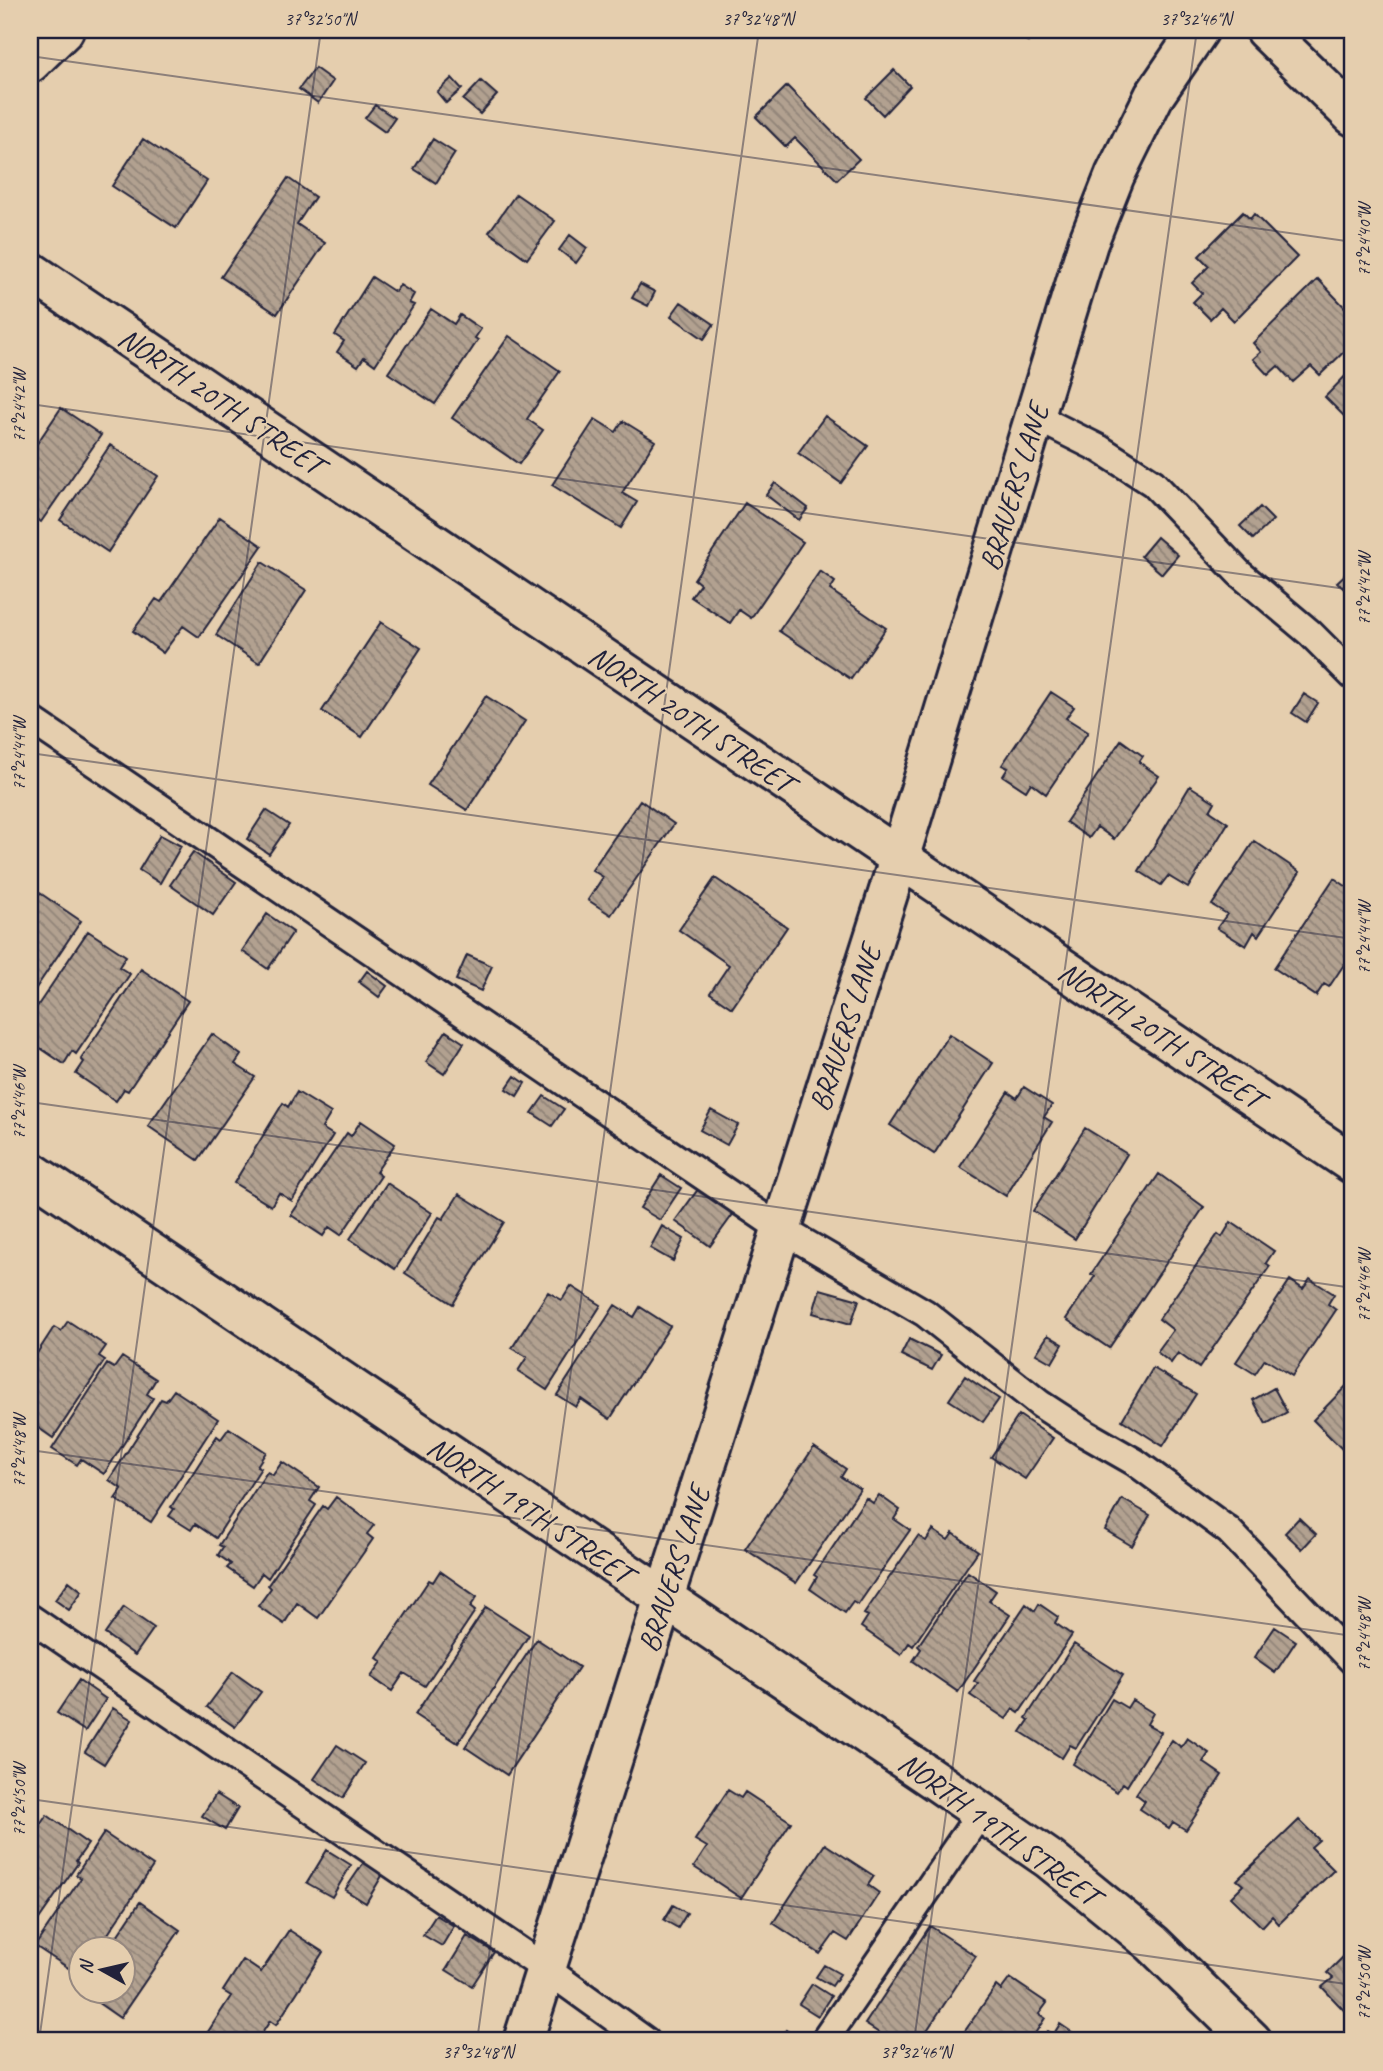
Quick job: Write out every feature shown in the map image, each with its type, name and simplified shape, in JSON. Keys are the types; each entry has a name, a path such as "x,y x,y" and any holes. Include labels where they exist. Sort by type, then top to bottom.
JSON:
{"street":[{"path":"30,64 64,30"},
{"name":"BRAUERS LANE","path":"523,2041 899,859 1037,417 1088,243 1115,175 1154,96 1199,30"},
{"path":"1273,32 1353,116"},
{"name":"NORTH 20TH STREET","path":"30,271 1353,1164"},
{"name":"NORTH 19TH STREET","path":"30,1171 1049,1859 1152,1943 1252,2041"}],"lane":[{"path":"1037,417 1100,449 1153,483 1239,573 1310,633 1353,677"},
{"path":"30,719 781,1229 925,1313 1040,1404 1135,1462 1229,1531 1353,1661"},
{"path":"30,1618 545,1969 646,2041"},
{"path":"824,2041 981,1812"}],"building":[{"path":"1015,30 1040,30 1028,42"},
{"path":"315,68 333,81 318,103 299,89"},
{"path":"894,70 910,86 883,115 866,98"},
{"path":"452,78 462,89 446,103 437,92"},
{"path":"481,81 497,95 480,114 463,100"},
{"path":"787,86 859,159 837,180 795,138 786,147 756,117"},
{"path":"375,105 395,118 385,132 365,118"},
{"path":"143,139 207,181 176,228 112,186"},
{"path":"433,139 455,153 436,183 414,169"},
{"path":"288,178 315,197 297,224 325,243 277,314 221,277"},
{"path":"516,194 555,221 527,259 489,232"},
{"path":"1243,212 1250,219 1254,214 1297,257 1234,321 1221,308 1210,319 1193,302 1202,293 1192,283 1209,266 1199,256"},
{"path":"570,235 587,248 576,263 559,250"},
{"path":"372,277 395,292 400,285 414,294 409,303 414,305 375,365 364,357 358,366 337,352 344,341 335,335"},
{"path":"1318,279 1353,316 1350,325 1353,329 1353,343 1320,375 1311,366 1293,382 1278,366 1268,375 1253,359 1261,352 1253,343"},
{"path":"640,284 655,292 648,306 632,298"},
{"path":"681,302 714,324 704,339 671,316"},
{"path":"431,309 454,324 460,315 481,329 475,338 478,340 435,404 388,373"},
{"path":"509,336 560,371 527,419 543,430 519,464 452,418"},
{"path":"1353,368 1353,425 1325,397"},
{"path":"61,408 101,435 41,522 30,515 30,454"},
{"path":"825,416 868,446 841,483 798,453"},
{"path":"595,419 616,432 623,421 655,441 622,493 637,502 621,528 552,485"},
{"path":"110,445 158,476 108,552 60,520"},
{"path":"775,483 808,508 799,520 766,495"},
{"path":"745,503 803,542 751,618 739,610 730,623 691,597 700,584 694,579"},
{"path":"1260,507 1273,520 1253,539 1240,526"},
{"path":"220,517 262,546 199,637 183,626 163,653 133,631 156,599 161,602"},
{"path":"1157,537 1178,555 1162,574 1141,556"},
{"path":"262,562 306,590 259,663 216,635"},
{"path":"1351,569 1353,572 1352,597 1337,582"},
{"path":"820,571 835,582 830,590 886,628 851,679 779,631"},
{"path":"381,622 421,648 362,737 322,711"},
{"path":"1051,692 1074,707 1066,718 1088,732 1046,794 1031,783 1026,791 1003,776 1008,768 1002,765"},
{"path":"1304,694 1318,703 1306,722 1292,713"},
{"path":"486,696 525,721 467,810 428,785"},
{"path":"1121,740 1143,756 1139,762 1159,776 1114,839 1097,827 1089,838 1066,822"},
{"path":"1190,786 1215,802 1210,811 1228,823 1188,888 1168,876 1161,885 1139,871"},
{"path":"640,800 674,824 611,915 588,900 603,877 592,870"},
{"path":"266,810 289,825 269,854 247,839"},
{"path":"160,835 181,846 160,883 139,870"},
{"path":"1254,841 1300,872 1258,936 1254,932 1246,946 1217,928 1227,914 1212,905"},
{"path":"193,852 236,882 213,915 170,885"},
{"path":"715,878 787,927 732,1008 710,993 729,965 679,930"},
{"path":"1334,878 1353,891 1353,951 1329,987 1324,984 1316,996 1274,968"},
{"path":"37,891 81,921 30,997 30,901"},
{"path":"267,914 293,932 268,969 242,951"},
{"path":"88,931 126,956 119,967 130,974 76,1054 72,1051 64,1064 30,1041 33,1025 30,1023 30,1017"},
{"path":"467,955 492,966 481,991 456,980"},
{"path":"141,969 188,1001 128,1091 124,1089 116,1101 76,1074 84,1062 81,1059"},
{"path":"367,971 387,986 379,997 359,982"},
{"path":"446,1031 464,1043 444,1074 426,1062"},
{"path":"212,1034 241,1055 235,1064 255,1077 198,1160 148,1126"},
{"path":"949,1034 993,1063 934,1154 890,1125"},
{"path":"515,1076 525,1083 517,1096 506,1089"},
{"path":"1024,1087 1052,1105 1044,1117 1052,1122 1006,1196 960,1167 1008,1092 1017,1098"},
{"path":"297,1092 331,1113 322,1128 333,1135 292,1201 279,1193 271,1206 234,1183 283,1103 288,1107"},
{"path":"544,1096 564,1109 552,1126 532,1113"},
{"path":"711,1110 738,1125 727,1145 700,1130"},
{"path":"361,1121 395,1144 376,1172 381,1176 341,1235 329,1227 323,1236 291,1215 347,1133 351,1136"},
{"path":"1085,1128 1127,1154 1075,1239 1033,1211"},
{"path":"1159,1174 1204,1207 1109,1348 1066,1319 1095,1276 1091,1274"},
{"path":"661,1175 681,1188 660,1220 640,1208"},
{"path":"387,1183 432,1213 395,1269 350,1239"},
{"path":"699,1188 734,1213 710,1246 675,1221"},
{"path":"459,1194 504,1222 453,1304 405,1273 439,1217 443,1219"},
{"path":"1231,1222 1274,1251 1266,1263 1270,1266 1199,1368 1178,1353 1171,1363 1157,1352 1173,1330 1159,1319 1218,1234 1222,1237"},
{"path":"662,1226 684,1239 673,1261 650,1248"},
{"path":"1310,1279 1334,1294 1328,1304 1336,1310 1292,1376 1265,1359 1255,1374 1236,1362 1290,1280 1303,1289"},
{"path":"571,1286 601,1305 547,1390 518,1371 527,1357 512,1348 548,1292 562,1300"},
{"path":"820,1289 859,1300 851,1324 813,1313"},
{"path":"615,1305 634,1317 640,1307 670,1326 610,1419 581,1399 576,1407 557,1395"},
{"path":"68,1321 106,1346 99,1356 105,1360 53,1438 30,1422 30,1364 54,1327 61,1331"},
{"path":"1048,1335 1063,1344 1052,1363 1036,1354"},
{"path":"909,1339 941,1355 932,1370 901,1355"},
{"path":"122,1357 156,1379 147,1394 153,1398 104,1474 81,1459 77,1465 52,1449 107,1364 114,1368"},
{"path":"1153,1368 1196,1394 1163,1446 1122,1420"},
{"path":"965,1376 999,1399 983,1422 949,1400"},
{"path":"1353,1379 1353,1460 1313,1420"},
{"path":"1274,1388 1287,1412 1266,1424 1253,1400"},
{"path":"174,1390 218,1419 151,1522 115,1499 122,1489 109,1480 161,1399 166,1401"},
{"path":"1019,1415 1053,1438 1025,1479 991,1457"},
{"path":"229,1428 266,1452 257,1466 261,1468 216,1538 195,1524 191,1530 169,1516 174,1509 171,1507 217,1436 221,1439"},
{"path":"814,1447 846,1469 841,1477 860,1489 796,1583 745,1549"},
{"path":"282,1462 319,1487 310,1501 316,1505 268,1578 262,1573 253,1586 227,1568 231,1564 218,1555 223,1547 219,1545 267,1472 273,1475"},
{"path":"879,1495 900,1510 894,1519 910,1530 858,1605 853,1602 845,1613 810,1589 817,1577 814,1575 866,1498 873,1503"},
{"path":"336,1497 374,1525 367,1534 373,1539 318,1618 297,1603 284,1624 258,1606 271,1588 268,1585 323,1506 327,1509"},
{"path":"1122,1499 1150,1515 1132,1546 1105,1530"},
{"path":"1299,1518 1316,1534 1302,1549 1285,1533"},
{"path":"933,1530 948,1540 953,1533 978,1551 913,1646 909,1643 901,1655 861,1627 868,1616 864,1614 918,1536 926,1541"},
{"path":"440,1571 477,1597 470,1607 475,1611 425,1686 404,1673 392,1691 371,1677 382,1662 377,1658 429,1580 433,1582"},
{"path":"968,1572 996,1591 989,1601 1010,1615 958,1692 913,1661 921,1649 918,1646"},
{"path":"69,1581 82,1591 69,1610 55,1600"},
{"path":"1026,1604 1035,1611 1039,1604 1058,1617 1055,1623 1072,1635 1019,1713 1013,1709 1006,1719 970,1695 978,1684 974,1681"},
{"path":"124,1607 154,1628 135,1655 105,1634"},
{"path":"486,1607 529,1635 458,1743 415,1715"},
{"path":"1275,1627 1296,1641 1275,1673 1254,1658"},
{"path":"537,1639 579,1667 507,1775 465,1747"},
{"path":"1074,1644 1123,1675 1076,1748 1070,1745 1062,1758 1021,1732 1029,1720 1026,1718"},
{"path":"233,1672 261,1692 235,1727 207,1707"},
{"path":"79,1680 106,1699 85,1731 57,1713"},
{"path":"1112,1699 1127,1708 1132,1700 1153,1713 1147,1724 1161,1732 1127,1786 1123,1783 1117,1792 1073,1764"},
{"path":"113,1708 132,1720 104,1764 85,1752"},
{"path":"1187,1738 1209,1753 1203,1762 1222,1775 1186,1830 1173,1822 1169,1828 1140,1809 1145,1801 1136,1794 1172,1740 1181,1747"},
{"path":"337,1745 365,1763 343,1798 314,1779"},
{"path":"728,1790 741,1798 745,1792 791,1822 741,1898 694,1867 707,1847 695,1840"},
{"path":"216,1794 238,1808 225,1830 202,1816"},
{"path":"47,1815 88,1844 76,1861 78,1863 30,1932 30,1834"},
{"path":"1299,1820 1319,1840 1311,1847 1334,1870 1279,1924 1272,1916 1262,1927 1231,1897 1243,1885 1237,1880"},
{"path":"104,1833 153,1866 108,1934 66,1934 66,1966 35,1946 81,1878 76,1875"},
{"path":"825,1844 874,1876 868,1885 879,1893 848,1941 835,1933 820,1954 773,1923"},
{"path":"327,1850 351,1865 332,1897 307,1883"},
{"path":"364,1862 383,1874 366,1903 345,1890"},
{"path":"140,1902 180,1930 136,1995 136,1934 118,1934"},
{"path":"673,1905 687,1913 678,1928 664,1920"},
{"path":"436,1915 454,1926 442,1946 423,1935"},
{"path":"930,1926 976,1956 920,2041 906,2041 895,2034 890,2040 865,2024"},
{"path":"289,1930 323,1952 276,2025 270,2021 257,2041 202,2041 231,1996 223,1991 243,1960 261,1972"},
{"path":"467,1936 494,1952 472,1986 446,1970"},
{"path":"1353,1947 1353,2020 1322,1987 1333,1978 1327,1973"},
{"path":"824,1965 840,1974 832,1986 816,1977"},
{"path":"1010,1978 1047,2003 1039,2014 1045,2018 1030,2041 958,2041 996,1986 1001,1990"},
{"path":"812,1984 831,1996 818,2016 799,2004"},
{"path":"100,2004 130,2004 120,2018"},
{"path":"1060,2024 1085,2041 1040,2041 1047,2031 1053,2035"},
{"path":"786,2030 801,2041 778,2041"}]}
